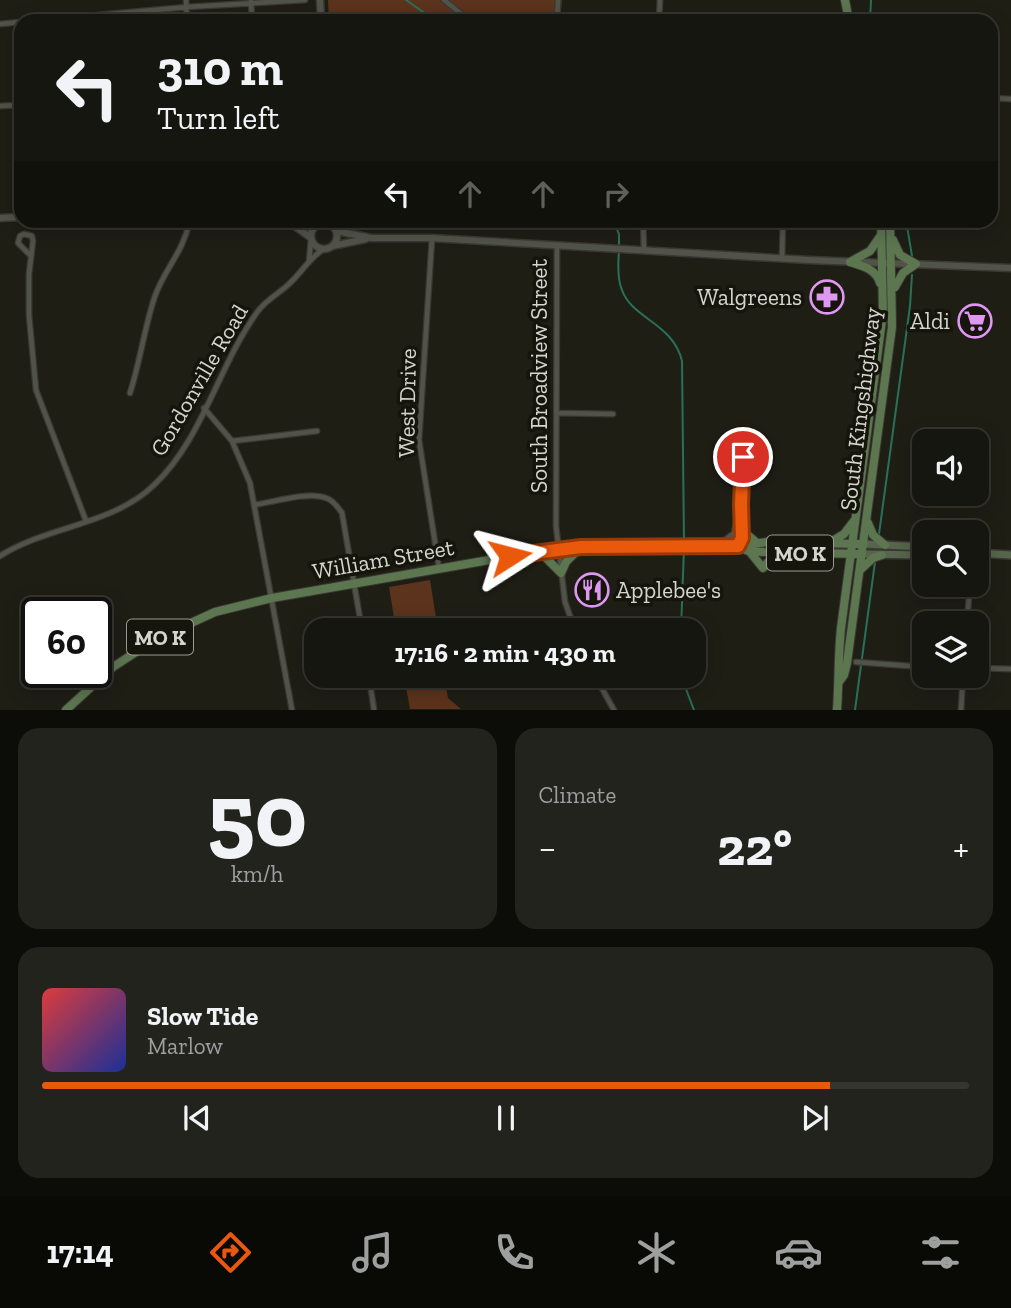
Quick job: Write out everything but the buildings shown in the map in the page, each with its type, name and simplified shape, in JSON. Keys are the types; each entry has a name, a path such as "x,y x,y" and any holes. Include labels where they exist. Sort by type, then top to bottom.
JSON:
{"main road":[{"path":"850,262 878,275 888,294 903,273 916,264 900,255 884,228"},
{"path":"850,262 870,251 888,228"},
{"name":"South Kingshighway","path":"839,682 852,663 849,652 892,327 886,233"},
{"name":"South Kingshighway","path":"837,709 838,649 888,294"},
{"path":"828,543 844,534 856,518"},
{"path":"867,520 873,535 886,545"},
{"path":"742,530 757,543"},
{"name":"William Street","path":"66,709 113,667 164,635 215,612 272,598 558,548 738,546 757,543 912,546"},
{"name":"William Street","path":"738,546 748,551 912,555"},
{"path":"534,552 544,557 561,573 573,553 581,547"},
{"path":"748,551 763,568 772,557 782,552"},
{"path":"832,554 841,559 848,572"},
{"path":"989,554 1011,555"},
{"path":"860,570 881,555"},
{"path":"838,649 842,658 852,663"}],"street":[{"path":"186,0 187,14"},
{"path":"110,14 251,1 305,0"},
{"path":"444,0 461,14"},
{"path":"130,393 154,296 178,255 187,228"},
{"path":"300,228 317,248 324,249 372,238 432,238 782,259 1011,268"},
{"path":"309,262 311,238 316,228"},
{"path":"332,246 337,238 334,228"},
{"path":"340,228 372,238"},
{"path":"643,228 644,250"},
{"path":"782,259 783,228"},
{"path":"31,257 18,243 20,236 24,234 32,236 29,315 36,390 86,521"},
{"name":"West Drive","path":"432,238 419,440 439,568"},
{"name":"South Broadview Street","path":"557,245 558,548 565,602 571,618"},
{"name":"Gordonville Road","path":"0,556 38,536 125,505 152,487 180,454 237,344 264,303 288,286 324,249"},
{"path":"204,408 232,441 250,483 292,709"},
{"path":"557,413 613,414"},
{"path":"232,441 317,431"},
{"path":"738,546 742,538 743,457"},
{"path":"254,505 313,496 327,498 335,504 342,513 360,618"},
{"path":"719,545 734,533 741,504"},
{"path":"852,663 912,666"},
{"path":"989,668 1011,669"},
{"path":"371,688 374,709"},
{"path":"602,688 614,709"},
{"path":"961,709 962,688"}],"shaded area":[{"path":"328,0 562,0 561,14 329,14"},
{"path":"430,580 436,618 394,618 389,587"},
{"path":"406,688 446,688 448,698 461,709 410,709"}],"waterway":[{"path":"406,0 426,14"},
{"path":"870,14 871,0"},
{"path":"616,228 619,246"},
{"path":"907,228 912,256"},
{"path":"619,251 619,281 627,300 662,329 677,348 682,361 684,542"},
{"path":"879,534 912,275"},
{"path":"681,618 684,548"},
{"path":"855,710 875,562"},
{"path":"686,688 694,710"}],"place":[{"name":"Walgreens","path":"827,297"},
{"name":"Aldi","path":"975,321"},
{"name":"Applebee's","path":"592,590"}],"route":[{"path":"510,556 558,548 738,546 742,538 743,457"}]}
